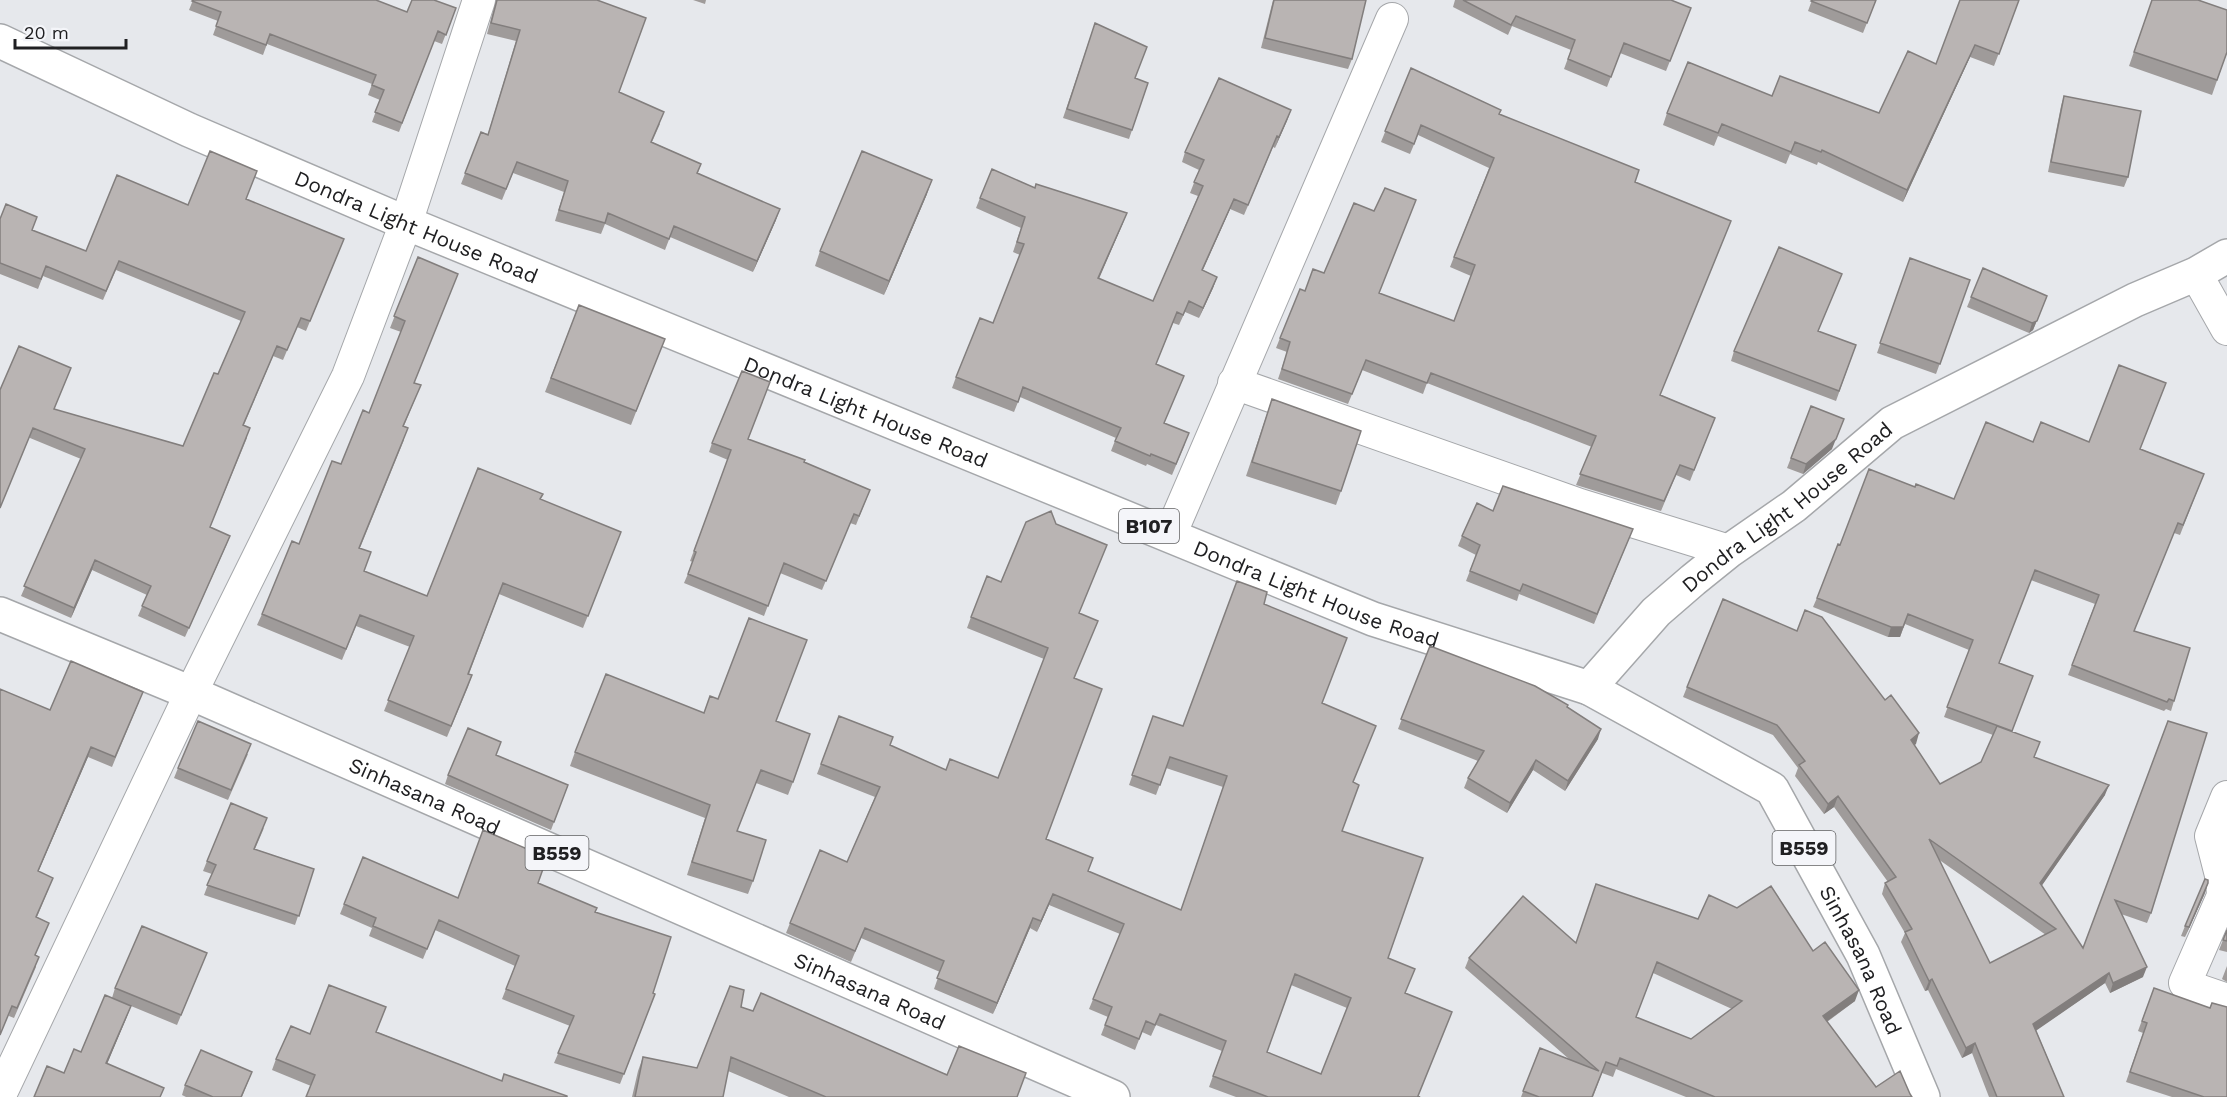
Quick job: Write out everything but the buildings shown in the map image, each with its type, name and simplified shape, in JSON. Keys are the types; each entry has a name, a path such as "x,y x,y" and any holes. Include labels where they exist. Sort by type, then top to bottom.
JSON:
{"main road":[{"name":"Dondra Light House Road","path":"0,41 189,130 406,223 1373,619 1589,688 1656,612 1729,551 1826,481 1880,432 1898,420 2135,300 2196,274 2227,256"},
{"name":"Sinhasana Road","path":"0,614 191,693 1113,1097"},
{"name":"Sinhasana Road","path":"1589,688 1772,789 1863,955 1923,1097"}],"street":[{"path":"0,1095 191,693 348,376 406,223 479,0"},
{"path":"1170,535 1392,20"},
{"path":"2196,274 2227,329"},
{"path":"1234,383 1580,505 1729,551"},
{"path":"2227,797 2211,836 2223,886 2223,896 2185,983 2192,988 2227,1000"}]}
